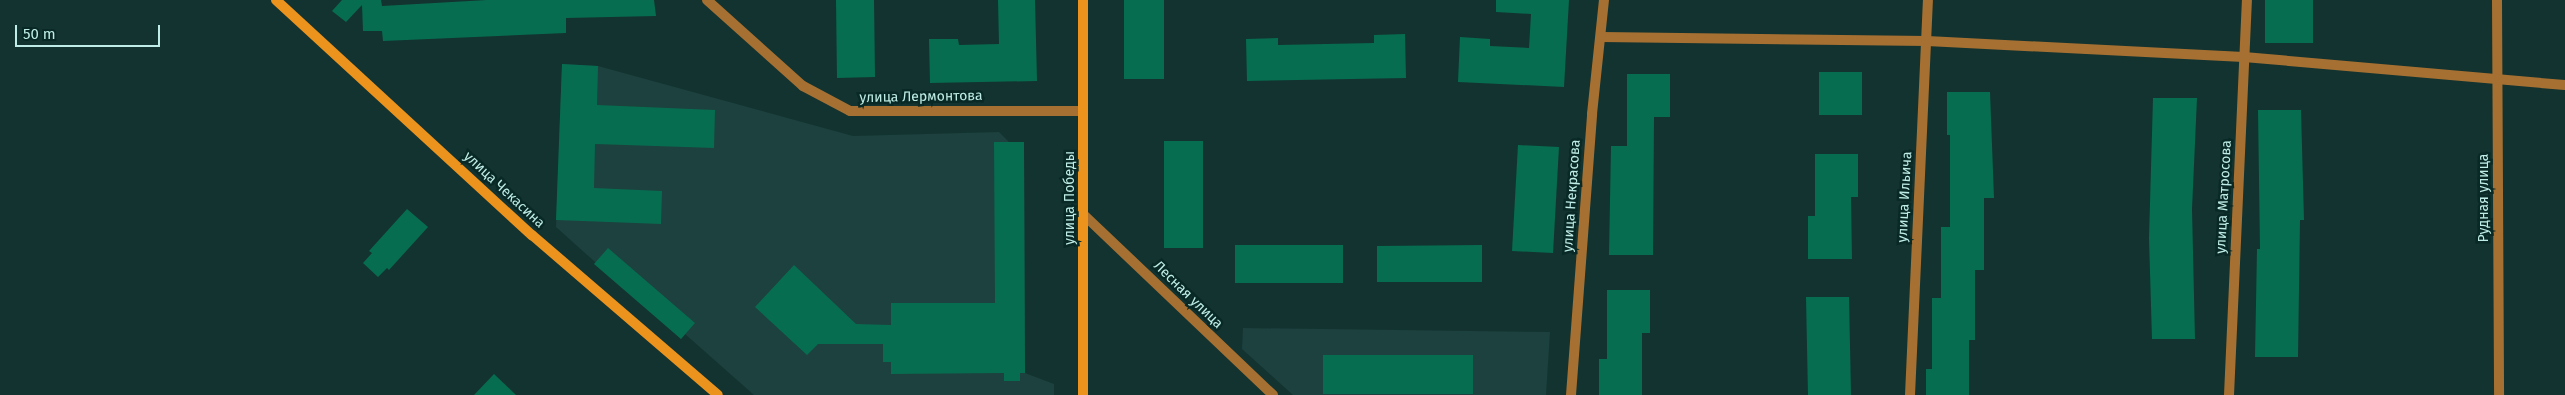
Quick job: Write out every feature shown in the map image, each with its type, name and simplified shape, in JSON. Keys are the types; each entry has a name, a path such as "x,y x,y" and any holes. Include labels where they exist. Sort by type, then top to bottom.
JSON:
{"street":[{"name":"улица Чекасина","path":"276,0 532,235 715,394"},
{"name":"улица Лермонтова","path":"707,0 803,86 850,111 1083,111"},
{"name":"улица Победы","path":"1083,0 1083,395"},
{"name":"улица Некрасова","path":"1571,395 1592,114 1602,37 1604,0"},
{"name":"улица Ильича","path":"1910,395 1928,0"},
{"name":"улица Матросова","path":"2229,395 2247,0"},
{"name":"Рудная улица","path":"2497,0 2499,395"},
{"path":"1602,37 1927,41 2244,57 2565,85"},
{"name":"Лесная улица","path":"1084,215 1273,395"}],"shaded area":[{"path":"562,64 598,66 853,136 999,132 1009,142 1024,142 1025,373 1054,384 1054,395 754,395 685,334 681,339 556,227"},
{"path":"1243,328 1550,332 1546,395 1293,395 1242,349"}],"building":[{"path":"342,0 381,0 382,6 487,0 654,0 656,16 566,18 566,33 383,41 382,31 363,31 362,5 346,22 332,11"},
{"path":"836,0 874,0 875,77 837,78"},
{"path":"998,0 1035,0 1037,81 930,83 929,39 958,39 959,45 999,44"},
{"path":"1124,0 1164,0 1164,79 1124,79"},
{"path":"1496,0 1569,0 1564,87 1458,82 1460,37 1490,39 1490,46 1529,48 1531,14 1496,12"},
{"path":"2265,0 2313,0 2313,43 2265,43"},
{"path":"1405,34 1406,78 1247,81 1246,39 1278,38 1278,45 1374,43 1374,35"},
{"path":"562,64 598,66 597,105 715,110 714,148 595,144 594,188 662,191 661,224 556,220"},
{"path":"1819,72 1862,72 1862,115 1819,115"},
{"path":"1627,74 1670,74 1670,117 1654,117 1653,255 1609,255 1611,146 1627,146"},
{"path":"1947,92 1990,92 1994,198 1984,198 1984,270 1975,270 1975,340 1969,340 1969,395 1926,395 1926,369 1932,369 1932,298 1941,298 1941,227 1950,227 1950,135 1947,135"},
{"path":"2153,98 2197,98 2192,209 2195,339 2152,339 2149,238"},
{"path":"2258,110 2301,110 2304,220 2300,220 2298,357 2255,357 2257,249 2260,249"},
{"path":"1164,141 1203,141 1203,248 1164,248"},
{"path":"994,142 1024,142 1025,373 1020,373 1020,381 1004,381 1004,373 891,374 891,362 883,362 883,344 818,344 807,355 755,307 794,265 856,324 891,325 891,303 995,303"},
{"path":"1518,145 1559,147 1553,253 1512,251"},
{"path":"1815,154 1858,154 1858,197 1851,197 1852,259 1808,259 1808,216 1815,216"},
{"path":"407,209 428,227 389,270 387,268 378,277 363,263 372,253 369,251"},
{"path":"1235,245 1343,245 1343,283 1235,283"},
{"path":"1482,245 1482,282 1377,282 1377,246"},
{"path":"608,248 695,323 681,339 594,264"},
{"path":"1607,290 1650,290 1650,333 1642,333 1642,395 1599,395 1599,359 1607,359"},
{"path":"1806,297 1849,297 1851,395 1808,395"},
{"path":"1323,355 1473,355 1473,394 1323,394"},
{"path":"494,374 516,395 474,395"}]}
